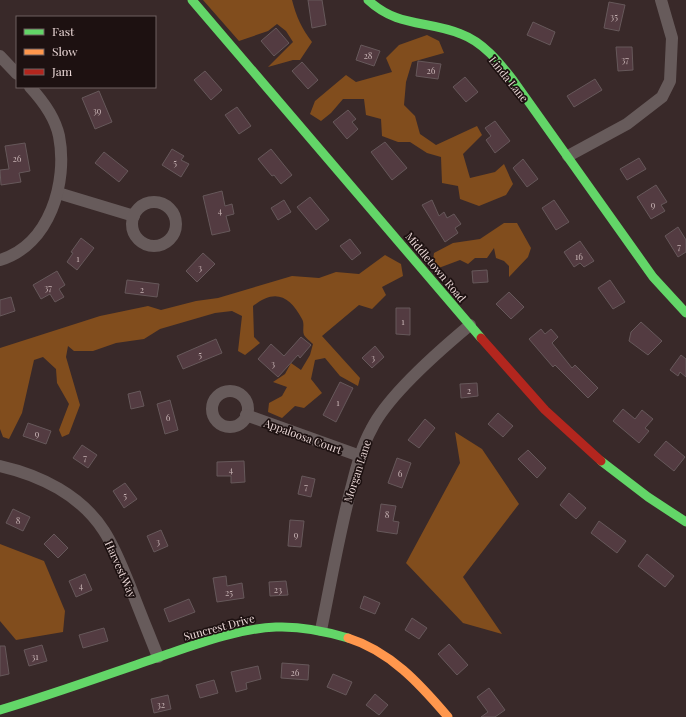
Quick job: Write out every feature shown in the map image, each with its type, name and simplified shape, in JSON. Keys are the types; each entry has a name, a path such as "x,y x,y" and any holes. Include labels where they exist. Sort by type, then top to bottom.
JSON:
{"street":[{"name":"Middletown Road","path":"192,0 470,325 545,410 598,458 648,497 686,522"},
{"name":"Linda Lane","path":"368,0 386,16 453,31 475,41 494,58 508,74 568,156 654,277 668,295 686,313"},
{"path":"568,156 627,124 662,97 670,81 672,38 660,0"},
{"path":"0,56 16,73"},
{"path":"0,260 20,251 39,232 48,218 58,193 62,168 59,135 49,110 31,88"},
{"path":"58,193 134,216"},
{"name":"Morgan Lane","path":"321,630 346,507 360,456 372,427 383,410 448,343 470,325"},
{"name":"Appaloosa Court","path":"246,416 360,456"},
{"name":"Harvest Way","path":"0,466 19,470 58,489 78,501 103,529 115,550 158,657"},
{"name":"Suncrest Drive","path":"0,710 32,701 158,657 235,633 265,628 321,630 357,641 378,651 393,662 437,704 448,717"}],"shaded area":[{"path":"203,0 292,0 300,22 312,42 300,60 293,60 268,67 293,42 286,31 277,24 268,31 239,41"},
{"path":"427,35 439,41 444,53 412,62 406,82 404,105 415,116 420,134 436,145 477,126 482,135 463,154 470,178 495,172 504,164 513,184 506,195 479,206 460,199 458,186 442,183 441,157 427,153 410,142 398,142 382,136 381,119 366,115 364,99 343,99 331,113 321,121 310,114 315,101 346,75 356,82 392,72 386,58 399,45"},
{"path":"504,223 517,223 531,248 528,257 509,277 509,266 504,261 496,258 494,248 487,258 475,258 468,264 460,260 436,269 433,260 434,253 453,243 480,239"},
{"path":"385,255 401,264 403,276 382,287 386,295 372,309 359,305 322,336 360,378 358,386 340,376 325,358 315,360 311,379 322,393 304,408 295,406 282,418 268,412 269,403 282,396 287,387 273,382 285,374 291,363 301,370 310,355 313,344 304,335 303,321 292,305 281,297 268,297 253,306 254,337 260,343 245,355 238,351 242,316 232,311 215,313 160,329 144,339 116,343 93,351 74,351 68,346 66,357 80,405 69,434 62,437 59,430 69,404 57,383 56,369 43,357 34,360 22,413 9,439 3,437 0,429 0,348 100,316 148,306 161,310 196,301 218,298 292,276 319,278 336,272 359,274"},
{"path":"455,432 482,449 519,504 463,577 502,634 463,623 406,563 460,463"},
{"path":"0,544 44,561 65,611 63,632 16,640 0,621"}],"building":[{"path":"308,0 322,0 326,25 312,28"},
{"path":"609,2 625,5 619,31 604,28"},
{"path":"533,22 555,32 550,45 527,35"},
{"path":"276,28 289,43 274,56 261,41"},
{"path":"361,45 380,51 374,66 356,60"},
{"path":"616,47 632,47 633,70 618,71"},
{"path":"418,61 441,64 438,79 416,76"},
{"path":"302,62 318,80 308,89 292,71"},
{"path":"205,71 222,90 211,100 194,80"},
{"path":"465,77 478,92 466,102 453,87"},
{"path":"595,79 602,90 574,107 567,96"},
{"path":"99,91 112,122 95,129 82,98"},
{"path":"237,107 251,126 239,134 225,115"},
{"path":"348,110 356,119 352,122 358,129 347,139 333,122"},
{"path":"495,121 510,141 495,153 486,140 491,136 485,128"},
{"path":"385,142 407,168 392,180 371,152"},
{"path":"25,143 30,171 19,173 21,182 1,185 0,170 9,169 5,146"},
{"path":"172,149 184,156 181,160 189,164 181,177 162,165"},
{"path":"271,149 292,175 281,184 274,175 272,176 258,159"},
{"path":"104,152 128,171 119,182 95,163"},
{"path":"639,158 646,169 627,180 620,169"},
{"path":"523,159 538,179 527,187 513,168"},
{"path":"656,185 667,202 661,205 665,211 651,219 637,197"},
{"path":"222,191 225,206 232,204 234,214 226,216 230,231 212,235 203,196"},
{"path":"310,197 329,220 316,230 297,207"},
{"path":"284,200 291,212 278,220 271,208"},
{"path":"432,200 439,216 444,212 447,218 454,214 461,224 455,228 458,233 445,242 422,205"},
{"path":"554,200 569,222 556,230 542,208"},
{"path":"678,227 686,240 686,252 678,257 665,236"},
{"path":"81,238 94,248 77,270 67,262 73,253 71,252"},
{"path":"350,239 361,253 352,260 340,246"},
{"path":"580,241 594,261 584,267 580,263 574,267 564,252"},
{"path":"203,253 215,264 197,282 186,271"},
{"path":"487,270 488,282 473,283 472,271"},
{"path":"57,271 65,285 59,289 64,297 55,302 50,294 41,299 33,285"},
{"path":"127,280 159,284 157,297 125,293"},
{"path":"610,280 625,302 613,309 598,288"},
{"path":"509,292 524,307 511,319 496,304"},
{"path":"11,297 15,311 0,316 0,300"},
{"path":"396,308 410,308 410,335 396,334"},
{"path":"641,322 662,341 648,355 629,341 631,332"},
{"path":"541,329 545,334 551,329 558,337 552,343 572,368 575,365 598,388 588,398 555,365 553,367 529,339"},
{"path":"301,337 311,345 300,358 298,355 278,377 258,359 271,344 284,356"},
{"path":"216,339 222,353 183,369 177,356"},
{"path":"375,346 384,357 372,368 362,358"},
{"path":"681,355 686,359 686,377 680,372 678,376 670,370"},
{"path":"340,382 353,388 336,422 323,415"},
{"path":"477,383 478,396 461,398 460,384"},
{"path":"140,391 144,406 131,409 128,394"},
{"path":"170,400 178,430 165,434 157,404"},
{"path":"623,409 635,419 642,410 653,419 645,428 649,431 639,443 613,421"},
{"path":"498,413 513,426 503,437 488,424"},
{"path":"425,419 435,428 419,448 408,440"},
{"path":"28,423 51,431 46,444 23,436"},
{"path":"666,441 685,457 674,471 654,455"},
{"path":"82,445 97,455 88,468 73,458"},
{"path":"528,450 546,468 537,478 518,459"},
{"path":"397,458 411,463 402,488 388,483"},
{"path":"244,461 245,482 231,483 231,476 217,476 217,462"},
{"path":"302,476 315,479 311,497 298,494"},
{"path":"125,483 137,499 124,508 113,491"},
{"path":"569,493 586,508 576,519 560,505"},
{"path":"381,504 396,506 393,521 399,522 397,534 377,531"},
{"path":"13,509 30,517 23,531 6,523"},
{"path":"290,520 304,521 301,547 288,546"},
{"path":"599,521 626,541 617,553 591,533"},
{"path":"161,530 168,546 154,552 147,536"},
{"path":"54,534 68,548 58,558 44,544"},
{"path":"647,554 674,576 665,587 638,566"},
{"path":"85,574 92,590 76,597 69,581"},
{"path":"226,576 227,586 242,583 244,598 217,602 213,578"},
{"path":"286,581 288,595 270,596 269,582"},
{"path":"364,596 380,603 375,614 360,608"},
{"path":"189,599 195,612 169,622 164,609"},
{"path":"412,618 427,628 419,639 405,630"},
{"path":"104,628 108,641 83,648 79,635"},
{"path":"449,644 468,665 457,675 438,654"},
{"path":"42,645 47,661 29,666 24,650"},
{"path":"0,646 5,646 9,674 0,676"},
{"path":"282,663 309,665 308,680 281,678"},
{"path":"258,666 261,679 246,683 247,689 236,692 231,672"},
{"path":"333,674 352,682 346,695 327,687"},
{"path":"214,680 218,693 200,698 196,685"},
{"path":"489,688 505,710 495,717 481,717 488,712 477,697"},
{"path":"375,694 388,705 379,715 366,705"},
{"path":"168,695 171,709 154,713 151,699"}],"traffic: fast":[{"path":"192,0 481,338"},
{"path":"368,0 379,9 390,15 461,34 476,42 490,53 513,80 653,277 686,313"},
{"path":"601,461 648,497 686,522"},
{"path":"0,710 202,642 231,634 261,628 295,627 322,631 348,638"}],"traffic: slow":[{"path":"348,638 377,651 391,660 415,681 448,717"}],"traffic: jam":[{"path":"481,338 545,410 601,461"}]}
